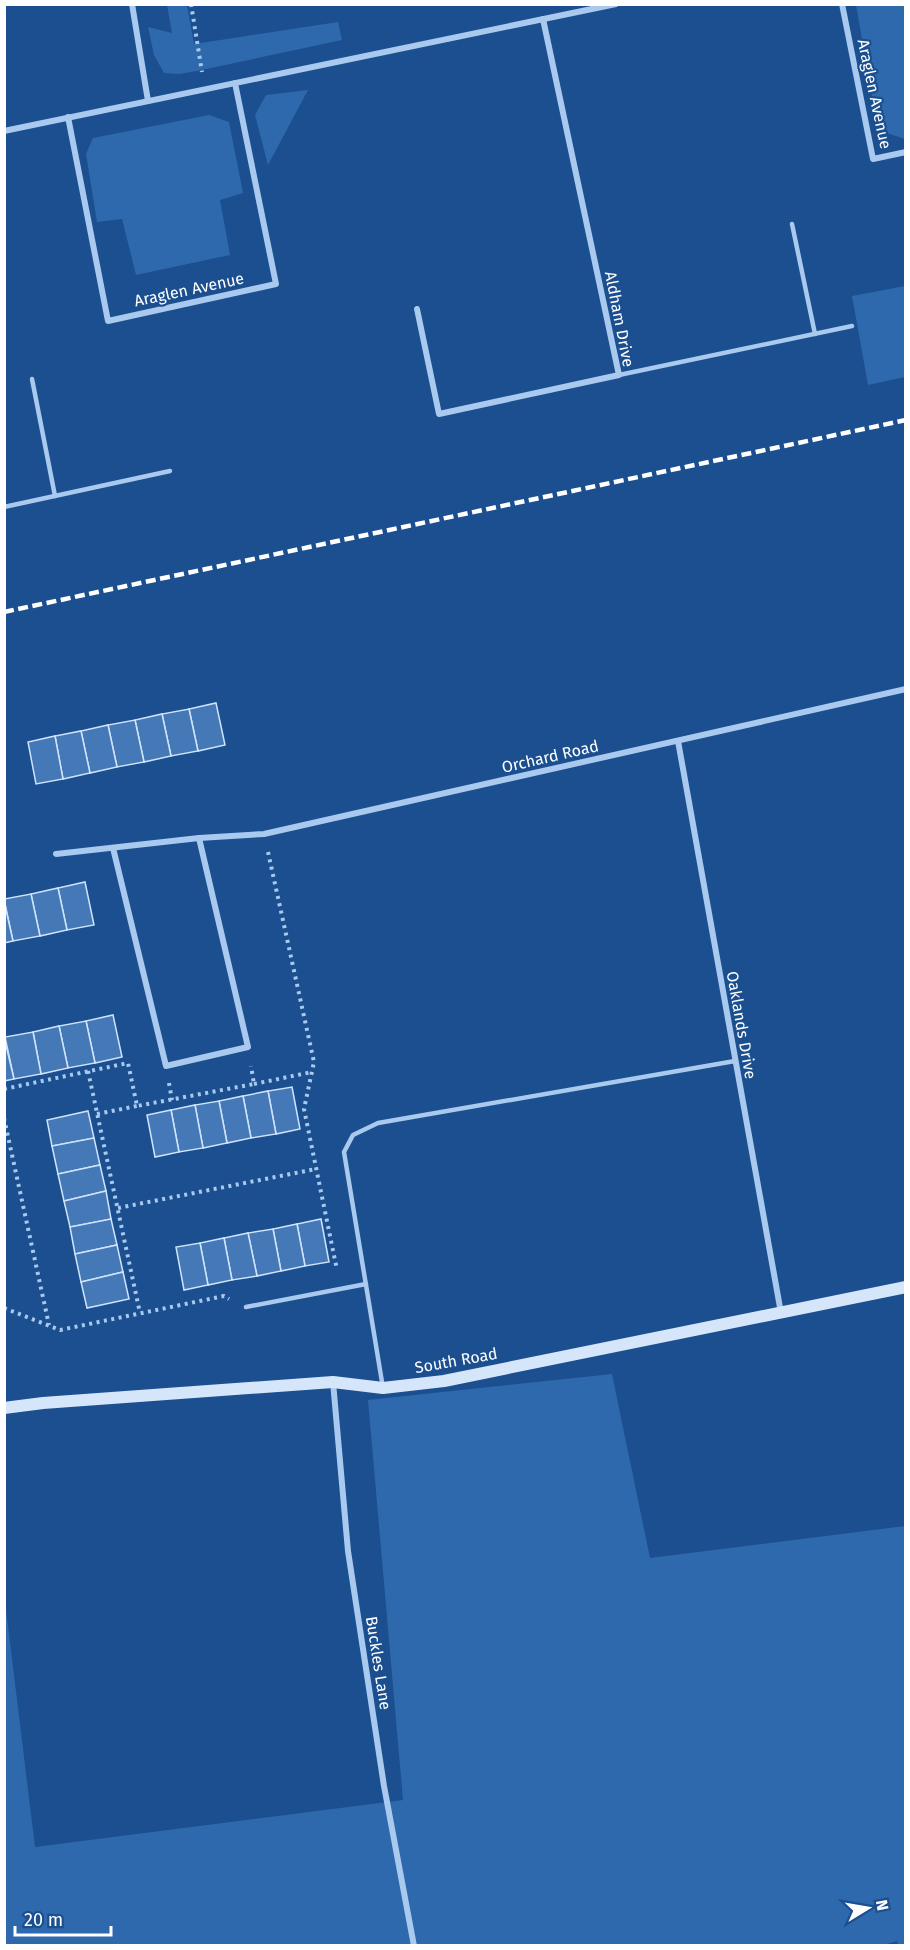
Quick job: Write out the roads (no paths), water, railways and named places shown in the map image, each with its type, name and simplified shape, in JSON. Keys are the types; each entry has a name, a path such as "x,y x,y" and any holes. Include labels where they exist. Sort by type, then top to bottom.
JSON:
{"main road":[{"name":"South Road","path":"4,1408 43,1402 333,1382 383,1388 444,1381 906,1287"}],"street":[{"path":"132,4 148,101"},
{"path":"4,131 616,4"},
{"name":"Araglen Avenue","path":"842,4 873,159 906,152"},
{"name":"Aldham Drive","path":"417,309 439,414 619,375 543,19"},
{"name":"Araglen Avenue","path":"69,117 108,321 276,284 235,83"},
{"name":"Orchard Road","path":"56,854 199,838 264,834 906,689"},
{"name":"Oaklands Drive","path":"678,741 782,1314"},
{"path":"113,848 166,1066 248,1047 199,838"},
{"name":"Buckles Lane","path":"333,1382 348,1551 384,1786 414,1946"}],"lane":[{"path":"792,224 815,334"},
{"path":"619,375 852,326"},
{"path":"32,379 55,496"},
{"path":"4,507 170,471"},
{"path":"383,1388 344,1152 353,1135 378,1123 735,1061"},
{"path":"246,1307 366,1284"}],"railway":[{"path":"4,612 906,420"}]}
